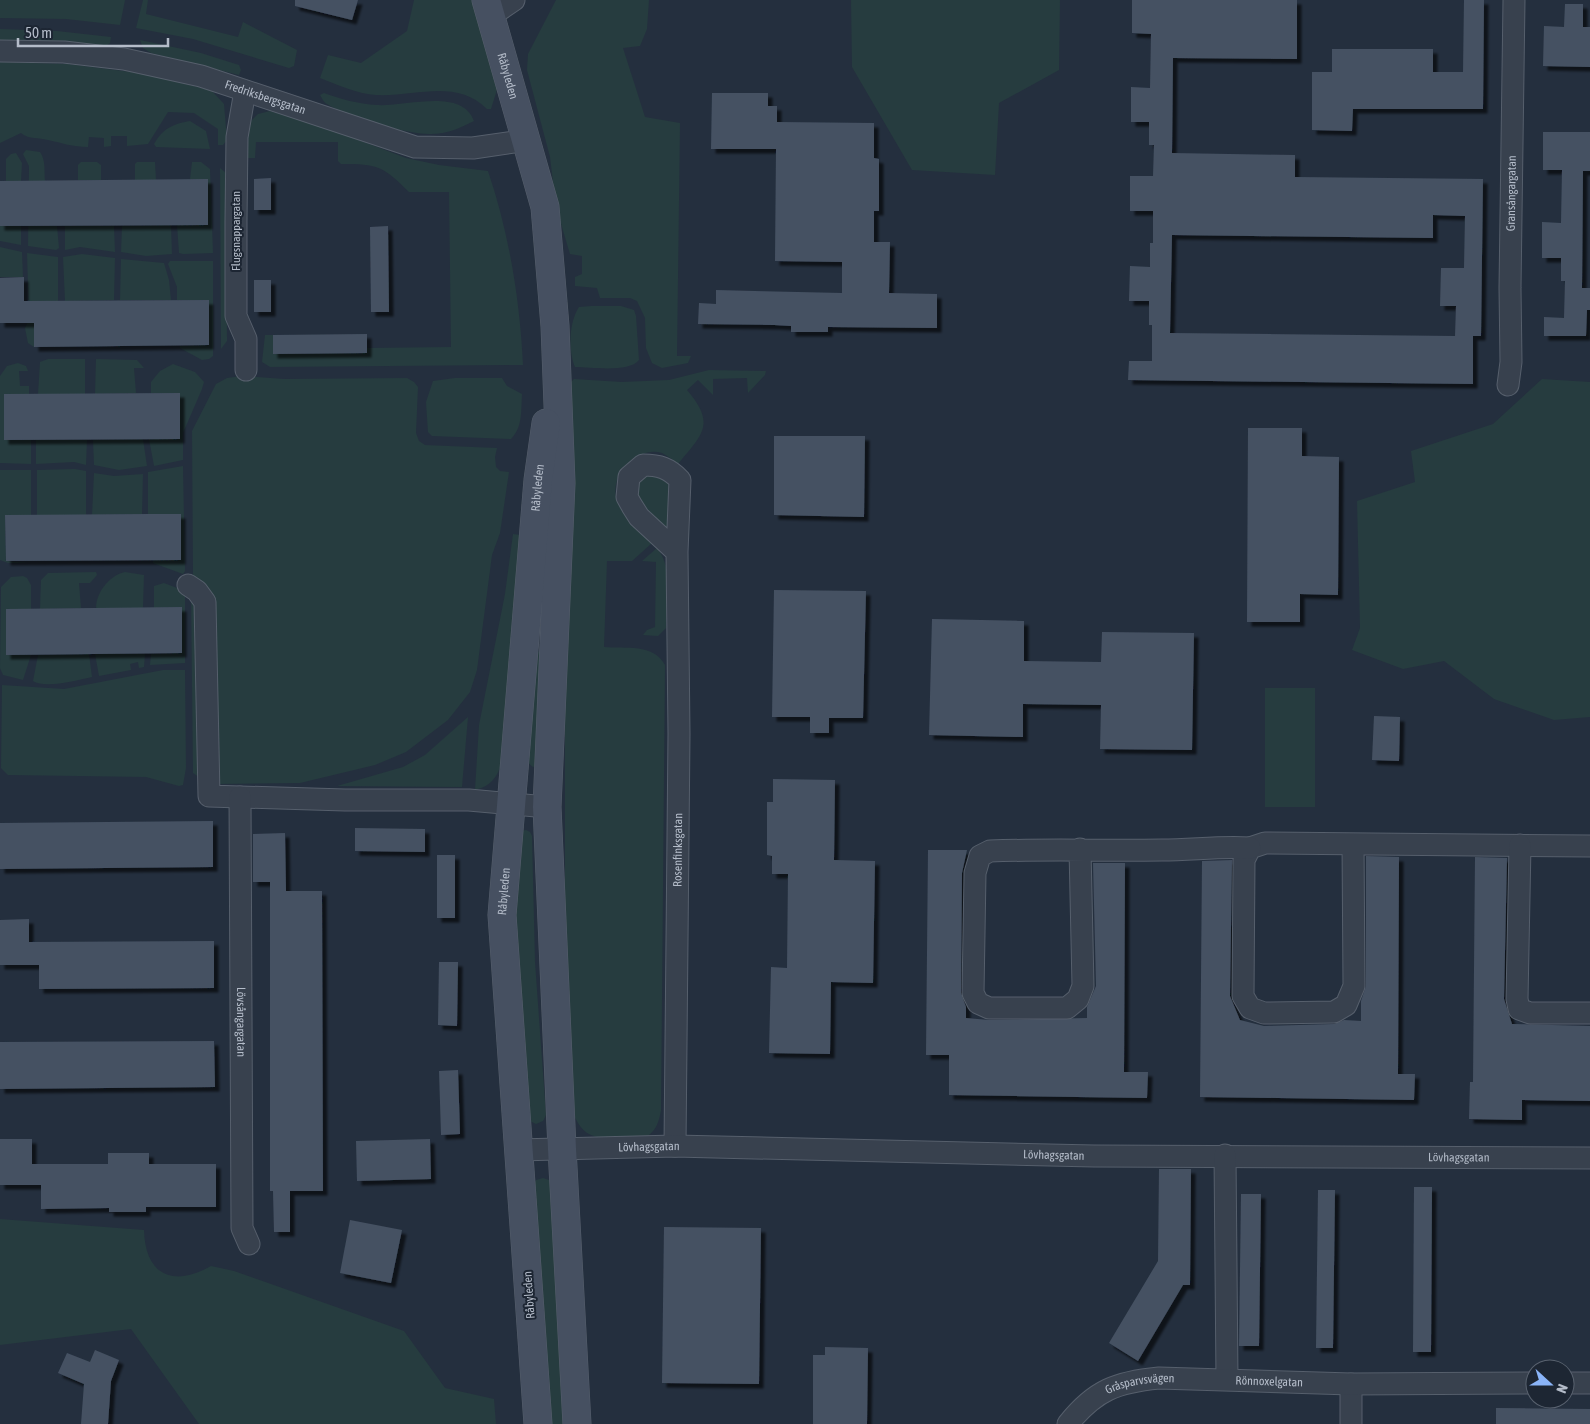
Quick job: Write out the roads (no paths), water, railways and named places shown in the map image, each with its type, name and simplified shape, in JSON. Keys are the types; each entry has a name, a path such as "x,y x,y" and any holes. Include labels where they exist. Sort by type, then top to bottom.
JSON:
{"main road":[{"name":"Råbyleden","path":"489,8 545,208 555,326 561,483 547,807 562,1149 577,1424"},
{"name":"Råbyleden","path":"538,1424 502,915 538,480 555,360"}],"street":[{"path":"489,8 514,0"},
{"name":"Gransångargatan","path":"1508,385 1511,362 1510,288 1514,0"},
{"name":"Fredriksbergsgatan","path":"0,51 64,52 124,60 201,76 415,148 473,148 527,140"},
{"name":"Flugsnappargatan","path":"245,91 237,130 236,316 246,338 246,370"},
{"name":"Rosenfinksgatan","path":"675,1146 679,734 677,552"},
{"path":"188,585 197,591 205,602 209,796 345,800 469,800 547,807"},
{"name":"Lövsångargatan","path":"240,797 242,1228 250,1244"},
{"path":"1080,849 1083,986 1078,999 1067,1008 989,1008 978,1003 973,993 975,874 980,856 990,851 1080,849 1163,850 1222,846 1250,848 1265,843 1590,846"},
{"path":"1250,848 1244,860 1243,996 1250,1008 1264,1013 1334,1012 1346,1006 1354,986 1353,844"},
{"path":"1520,845 1517,999 1520,1009 1530,1013 1590,1013"},
{"name":"Lövhagsgatan","path":"518,1150 675,1146 1094,1156 1225,1155 1590,1158"},
{"name":"Rönnoxelgatan","path":"1225,1155 1227,1379 1350,1384 1525,1383"},
{"name":"Gråsparvsvägen","path":"1068,1424 1081,1407 1106,1388 1131,1380 1159,1378 1227,1379"},
{"path":"1575,1383 1590,1383"},
{"path":"1350,1384 1351,1424"}]}
